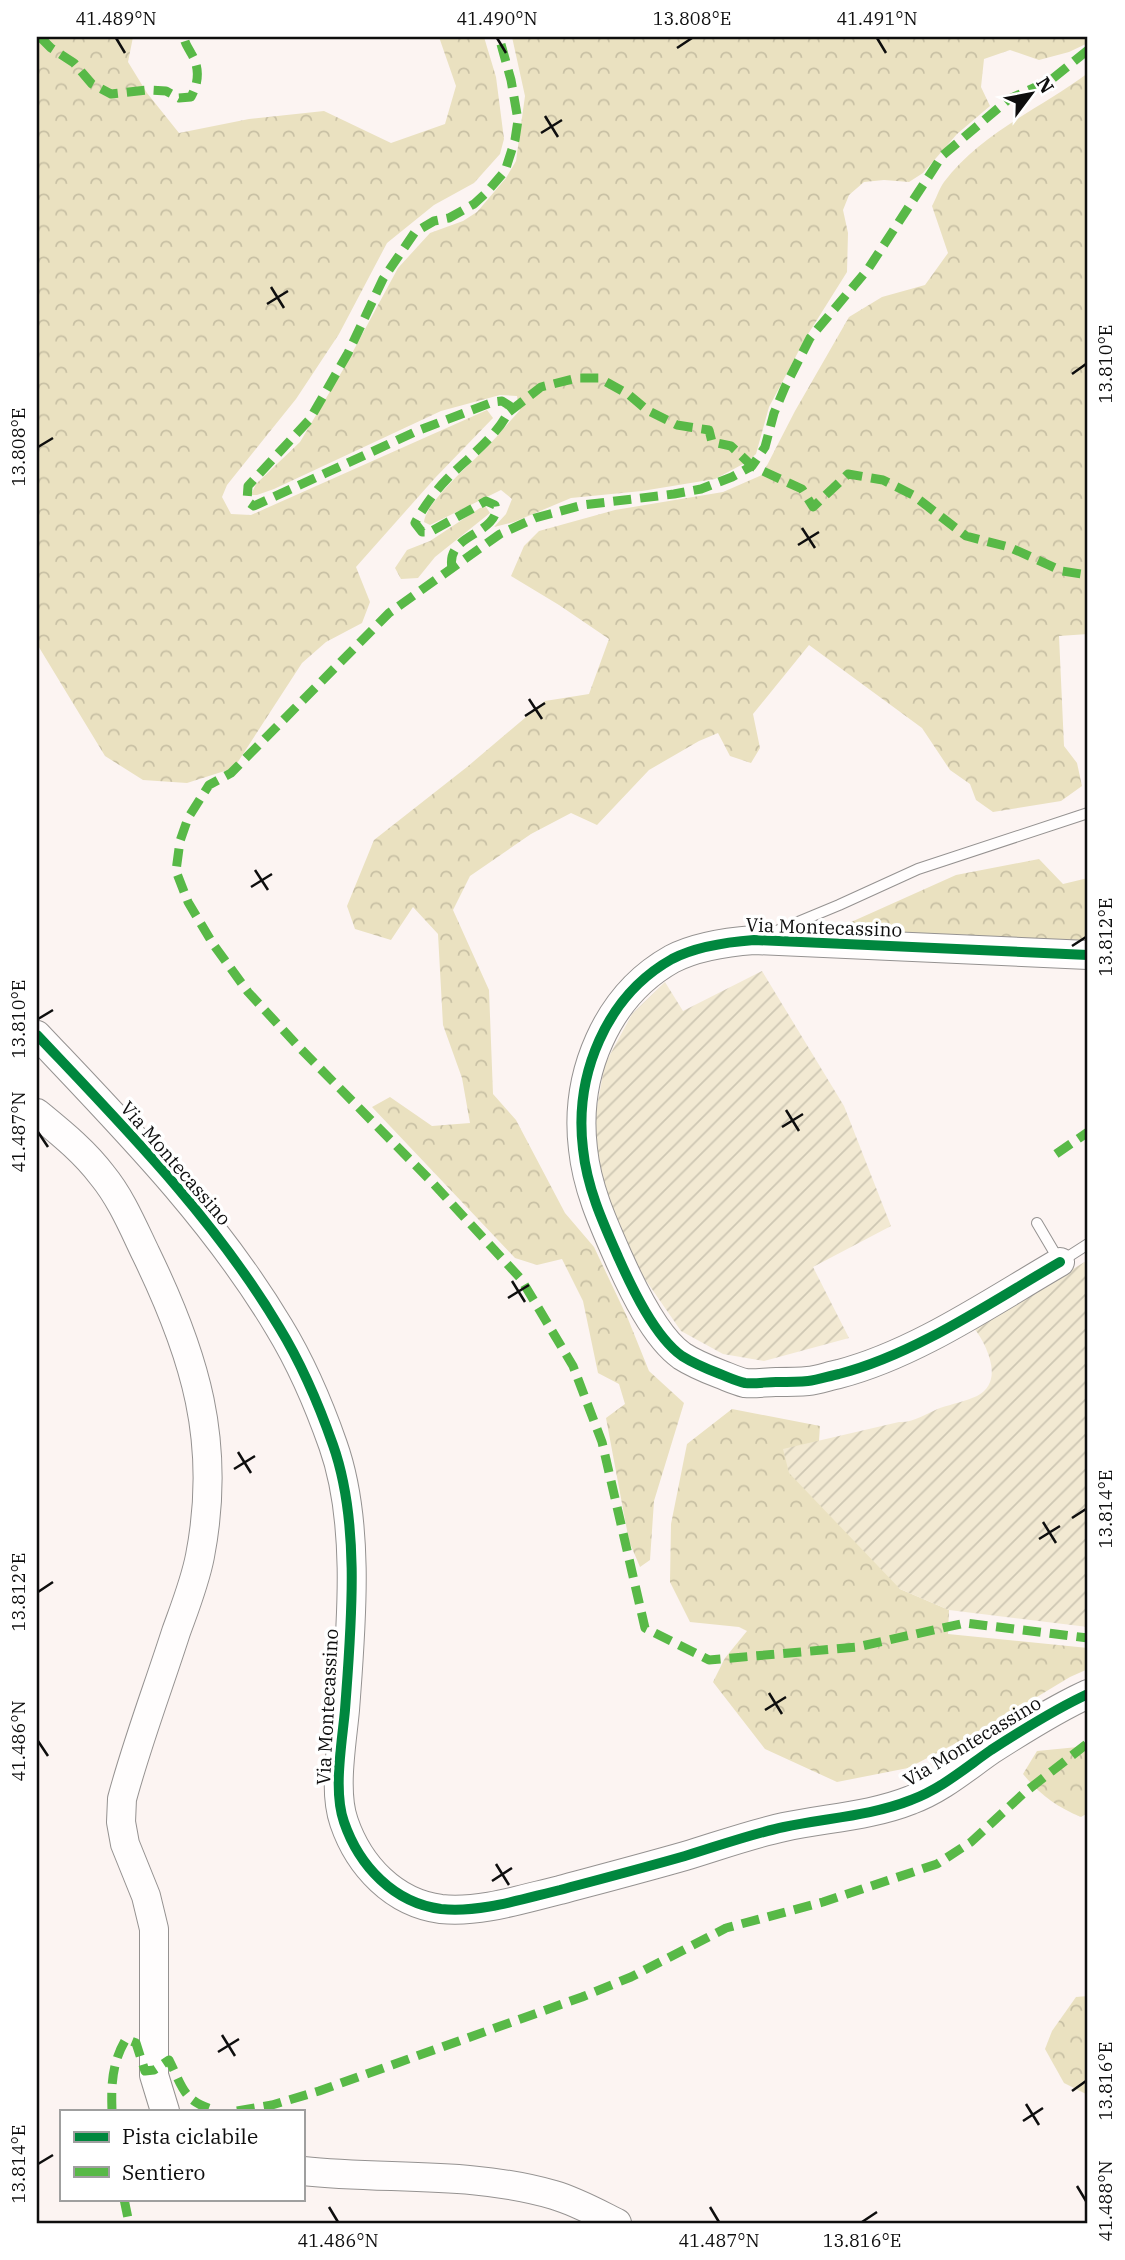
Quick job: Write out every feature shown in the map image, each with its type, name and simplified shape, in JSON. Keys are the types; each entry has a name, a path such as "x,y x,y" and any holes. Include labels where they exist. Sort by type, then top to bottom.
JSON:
{"street":[{"name":"Via Montecassino","path":"1060,1262 913,1346 859,1368 810,1381 744,1383 708,1370 680,1355 650,1319 634,1292 599,1215 582,1148 584,1084 589,1064 614,1014 630,992 673,958 694,950 728,942 754,940 1088,955"},
{"name":"Via Montecassino","path":"37,1035 189,1201 233,1258 281,1330 310,1391 334,1448 347,1506 351,1557 349,1648 339,1787 342,1818 354,1846 379,1880 409,1901 439,1909 464,1910 522,1899 659,1864 782,1827 911,1800 949,1780 991,1751 1088,1694"},
{"path":"37,1113 79,1149 103,1175 124,1209 171,1304 198,1384 205,1430 209,1469 207,1513 200,1558 122,1799 121,1822 125,1844 146,1896 154,1929 154,2076 165,2110"},
{"path":"304,2171 483,2180 515,2185 557,2196 617,2223"}],"lane":[{"path":"754,940 918,869 1088,813"},
{"path":"1037,1223 1060,1262 1088,1244"}],"green space":[{"path":"37,37 133,37 128,62 147,93 179,133 249,119 324,111 391,143 445,124 456,86 439,37 484,37 496,77 504,139 500,154 474,183 434,205 387,243 339,334 296,399 227,485 222,497 231,514 251,515 487,410 493,418 356,567 370,602 362,623 326,642 302,663 234,768 187,783 143,780 105,756 37,644"},
{"path":"512,37 1088,37 1088,43 1069,52 1039,60 1010,50 984,59 981,87 990,106 957,134 923,173 909,182 864,182 849,195 843,210 848,233 847,272 805,339 769,407 756,454 745,463 715,479 642,491 571,498 514,522 494,527 506,514 512,499 501,490 430,525 424,522 426,514 439,495 520,410 517,396 500,395 441,411 274,489 251,495 256,484 300,442 398,268 430,233 463,221 477,212 506,178 516,161 525,96"},
{"path":"1088,73 1088,634 1059,636 1064,746 1077,763 1082,786 1061,801 993,812 976,800 970,784 950,770 922,728 809,645 753,714 760,748 751,763 730,756 718,733 699,741 649,770 597,825 571,813 531,834 470,876 453,910 489,990 493,1094 516,1120 565,1213 594,1247 649,1371 684,1403 654,1501 650,1560 640,1567 629,1541 606,1418 625,1404 619,1384 598,1373 583,1301 562,1259 537,1265 515,1258 372,1107 390,1097 432,1126 470,1123 462,1078 443,1025 438,934 413,907 391,940 355,929 347,906 374,840 545,701 589,694 609,639 511,576 524,546 539,531 615,510 723,492 762,475 849,317 882,297 925,285 948,253 932,206 944,182 959,164 994,135"},
{"path":"486,507 490,513 435,557 418,578 401,579 395,568 407,550 430,541 480,508"},
{"path":"1039,859 1063,884 1088,878 1088,942 838,935 840,927 956,875"},
{"path":"732,1409 820,1426 819,1441 806,1468 900,1589 949,1610 948,1634 1088,1648 1088,1669 987,1727 908,1768 837,1782 765,1749 713,1682 725,1658 747,1631 739,1627 690,1622 670,1582 671,1524 687,1444"},
{"path":"1088,1746 1088,1813 1081,1817 1049,1800 1023,1774 1037,1751"},
{"path":"1088,1996 1088,2095 1064,2083 1045,2049 1052,2031 1076,1997"}],"shaded area":[{"path":"762,971 844,1106 891,1226 813,1267 849,1338 764,1361 723,1354 681,1331 622,1246 596,1160 594,1122 605,1064 632,1014 665,982 683,1011"},
{"path":"1088,1260 1088,1627 949,1610 900,1589 789,1473 783,1449 910,1421 977,1396 985,1390 992,1373 988,1353 974,1328"}],"marked path":[{"path":"40,37 74,63 92,84 111,94 166,91 179,98 191,97 197,75 196,64 184,37"},
{"path":"452,568 455,549 492,520 496,512 495,505 486,501 430,532 422,532 415,523 443,484 500,425 510,406 502,401 417,431 254,506 247,501 248,486 310,419 348,353 383,279 415,232 474,204 505,171 518,120 511,80 499,37"},
{"path":"1088,50 1051,80 1009,99 942,156 868,269 810,338 774,413 765,447 752,466 701,489 583,505 535,518 500,534 389,613 231,773 209,785 188,818 180,841 176,871 188,902 213,944 248,992 429,1179 521,1279 573,1366 602,1442 645,1628 709,1660 857,1647 965,1623 1088,1638"},
{"path":"509,412 541,387 577,378 599,378 628,394 647,410 677,425 709,430 712,442 731,446 752,466 802,489 813,507 848,474 883,480 913,495 966,536 1009,547 1062,571 1088,575"},
{"path":"1056,1154 1088,1132"},
{"path":"243,2110 272,2105 319,2091 582,1997 631,1977 726,1928 823,1902 937,1864 971,1842 1024,1793 1088,1743"},
{"path":"112,2110 113,2074 126,2039 136,2043 145,2071 154,2070 169,2060 186,2093 197,2103 214,2110"},
{"path":"124,2200 129,2223"}],"cycle path":[{"path":"1060,1262 953,1325 868,1365 808,1381 745,1383 735,1380 700,1366 672,1348 654,1325 624,1271 588,1178 583,1149 584,1093 599,1040 612,1016 629,994 649,975 672,959 702,948 754,940 1088,955"},
{"path":"37,1035 166,1175 226,1248 279,1327 316,1400 342,1476 351,1542 350,1645 339,1767 341,1810 351,1838 369,1867 380,1880 408,1899 441,1909 486,1907 622,1873 772,1830 896,1805 932,1790 1027,1727 1088,1694"}]}
